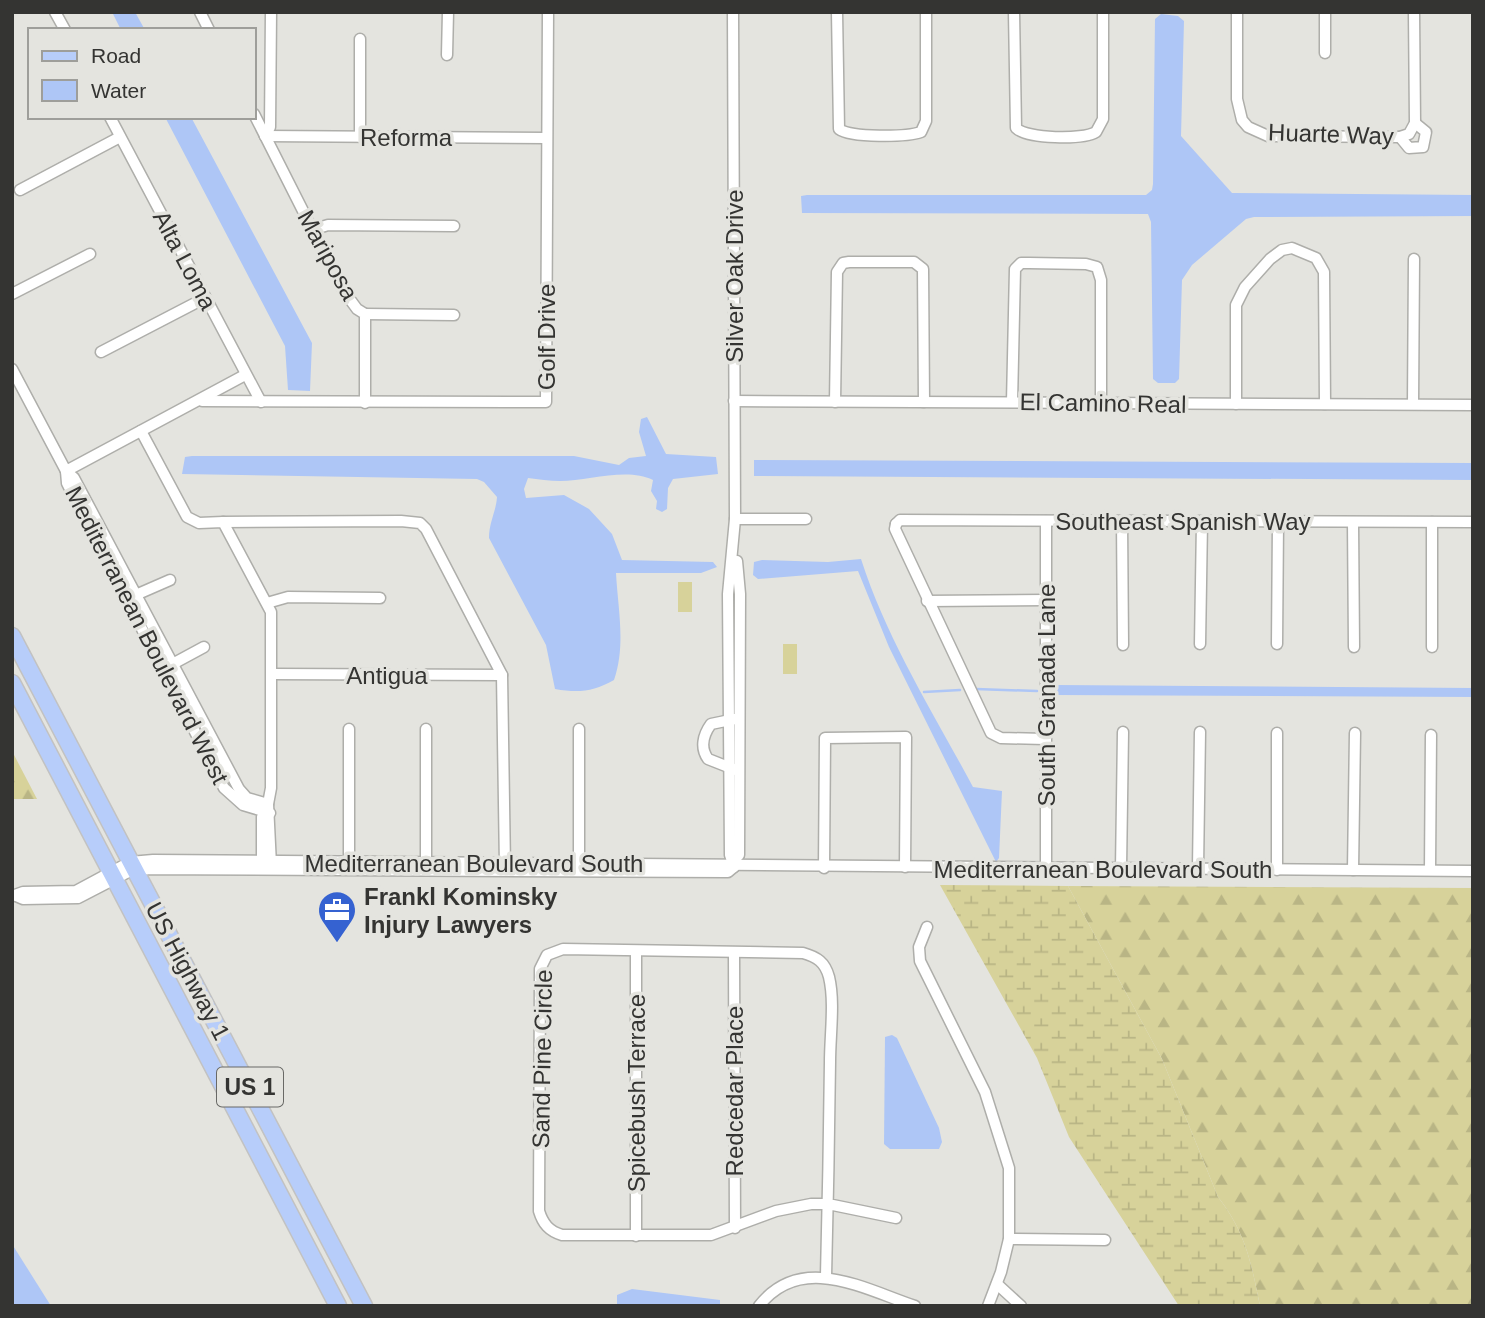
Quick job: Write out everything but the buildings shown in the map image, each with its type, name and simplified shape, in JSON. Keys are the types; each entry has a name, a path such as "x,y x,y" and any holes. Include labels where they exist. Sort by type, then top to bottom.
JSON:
{"main road":[{"name":"US Highway 1","path":"12,636 364,1306"},
{"name":"US Highway 1","path":"12,683 338,1306"}],"street":[{"path":"55,12 64,28"},
{"path":"200,12 208,28"},
{"path":"265,136 270,127 271,12"},
{"path":"447,55 448,12"},
{"name":"Golf Drive","path":"202,401 546,402 548,12"},
{"name":"Silver Oak Drive","path":"733,12 734,539 740,594 734,719 738,855 734,863"},
{"path":"837,12 839,129 849,134 897,135 917,133 925,125 926,12"},
{"path":"1014,12 1016,128 1026,135 1082,136 1096,132 1103,118 1103,12"},
{"name":"Huarte Way","path":"1237,12 1237,99 1242,120 1248,127 1268,136 1409,134 1415,123 1414,12"},
{"path":"1325,12 1325,53"},
{"path":"360,39 360,136"},
{"name":"Mariposa","path":"256,118 343,290 357,309 365,314 365,403"},
{"name":"Alta Loma","path":"111,119 261,402"},
{"path":"1399,136 1409,148 1423,147 1426,132 1415,123"},
{"name":"Reforma","path":"265,136 546,138"},
{"path":"20,190 120,137"},
{"path":"312,230 328,225 454,226"},
{"path":"1236,404 1239,298 1270,259 1282,250 1292,248 1316,258 1324,272 1325,404"},
{"path":"12,294 90,254"},
{"path":"1413,404 1414,259"},
{"path":"835,402 837,272 843,263 849,262 914,262 923,269 923,402"},
{"path":"1012,402 1015,269 1021,263 1086,264 1097,267 1101,280 1101,404"},
{"path":"101,352 205,298"},
{"path":"365,314 454,314"},
{"name":"Mediterranean Boulevard West","path":"12,369 66,471 74,478 168,667 239,789 247,798 267,809"},
{"name":"Golf Drive","path":"66,471 202,401 246,375"},
{"name":"El Camino Real","path":"734,401 1473,405"},
{"path":"141,431 187,517 199,523 419,523 426,529 502,675 505,867"},
{"path":"735,519 806,519"},
{"name":"Southeast Spanish Way","path":"928,601 891,521 1473,522"},
{"name":"South Granada Lane","path":"1046,521 1046,869"},
{"path":"1122,521 1124,645"},
{"path":"223,522 267,603 272,624 271,788 267,809 266,866"},
{"path":"1200,644 1202,522"},
{"path":"1277,644 1278,522"},
{"path":"1353,522 1354,646"},
{"path":"1432,522 1432,647"},
{"path":"131,597 170,580"},
{"path":"267,603 288,597 380,598"},
{"path":"1045,739 1001,738 991,733 928,601 1046,600"},
{"path":"168,667 204,647"},
{"name":"Antigua","path":"272,674 502,675"},
{"path":"734,719 711,724 706,732 703,748 708,759 734,770"},
{"path":"349,729 349,866"},
{"path":"426,729 426,866"},
{"path":"579,730 579,867"},
{"path":"1121,869 1123,732"},
{"path":"1198,868 1200,732"},
{"path":"1277,733 1277,870"},
{"path":"1353,870 1355,733"},
{"path":"1430,870 1431,735"},
{"path":"824,868 825,738 906,737 905,867"},
{"name":"Mediterranean Boulevard South","path":"14,896 23,892 43,896 76,891 132,866 579,867 734,863 824,868 1473,871"},
{"path":"927,927 919,947 920,961 985,1092 1009,1168 1009,1239 988,1306"},
{"name":"Sand Pine Circle","path":"827,1276 828,1204 830,1013 829,978 825,965 816,957 803,953 563,949 547,955 542,961 539,1198 541,1219 554,1232 636,1236 711,1235 787,1208 828,1204"},
{"name":"Spicebush Terrace","path":"636,951 636,1236"},
{"name":"Redcedar Place","path":"734,953 735,1228"},
{"path":"828,1204 896,1218"},
{"path":"1009,1239 1105,1240"},
{"path":"759,1306 771,1293 793,1280 827,1276 915,1306"},
{"path":"997,1284 1021,1306"}],"green space":[{"path":"678,582 692,582 692,612 678,612"},
{"path":"783,644 797,644 797,674 783,674"},
{"path":"12,751 37,799 12,799"},
{"path":"940,885 1068,886 1162,1059 1218,1197 1241,1236 1260,1306 1179,1306 1069,1137 1037,1058"},
{"path":"1068,886 1473,888 1473,1306 1260,1306 1241,1236 1218,1197 1162,1059"}],"water":[{"path":"112,12 135,12 144,28 120,28"},
{"path":"1161,14 1178,16 1184,21 1181,136 1232,193 1473,195 1473,216 1246,219 1192,265 1182,280 1179,379 1175,383 1158,383 1153,379 1151,222 1148,214 802,213 801,196 807,195 1146,195 1152,190 1153,184 1155,19"},
{"path":"166,119 192,119 312,343 310,391 288,390 285,346"},
{"path":"647,417 666,454 716,457 718,474 673,479 668,488 667,509 662,512 656,509 657,501 651,491 653,480 643,476 620,475 560,481 528,478 524,489 526,498 564,495 589,509 612,534 622,560 713,562 717,567 701,573 616,573 620,627 618,667 614,680 585,690 555,689 546,645 489,538 497,497 484,482 477,479 182,474 185,457 192,456 574,456 619,465 629,458 646,456 639,432 641,419"},
{"path":"754,460 1473,463 1473,480 754,476"},
{"path":"861,559 897,647 973,787 1002,791 999,858 996,862 889,647 858,571 758,579 753,575 754,562 762,560 828,562"},
{"path":"1056,685 1473,688 1473,697 1056,695"},
{"path":"892,1035 897,1038 939,1128 942,1142 939,1149 890,1149 884,1144 885,1037"},
{"path":"12,1244 51,1306 12,1306"},
{"path":"632,1289 720,1300 720,1306 617,1306 617,1295"}],"waterway":[{"path":"976,689 1037,691"},
{"path":"924,692 960,690"}],"place":[{"name":"Frankl Kominsky Injury Lawyers","path":"337,944"}]}
